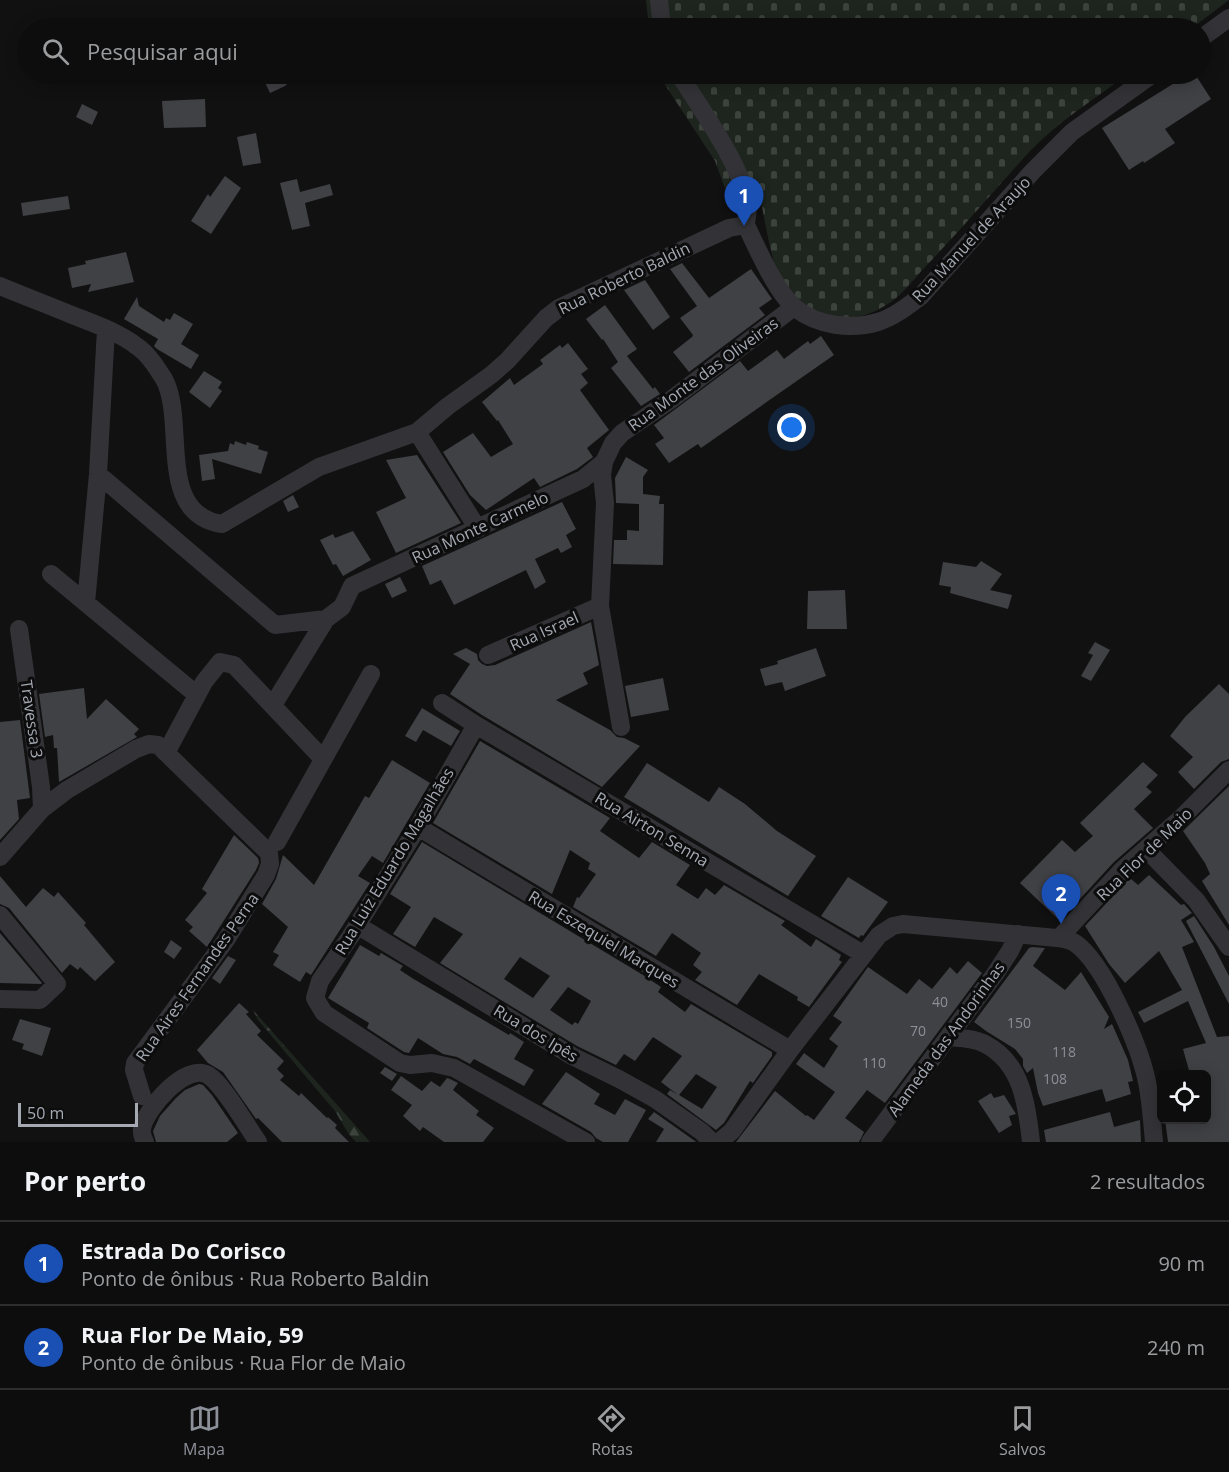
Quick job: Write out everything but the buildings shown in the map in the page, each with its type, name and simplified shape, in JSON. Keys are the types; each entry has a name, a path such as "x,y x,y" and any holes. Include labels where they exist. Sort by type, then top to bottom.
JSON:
{"street":[{"path":"659,0 661,18"},
{"path":"1211,31 1229,18"},
{"path":"686,84 716,130 736,172 748,207 746,225 777,283 794,307"},
{"name":"Rua Manuel de Araujo","path":"794,307 820,322 838,326 879,322 902,310 921,296 1072,132 1139,84"},
{"name":"Rua Roberto Baldin","path":"0,286 117,333 145,353 165,380 172,406 175,455 183,494 195,512 208,522 222,524 319,467 417,432 491,375 546,318 559,308 694,243 729,228 746,225"},
{"name":"Rua Monte das Oliveiras","path":"621,727 600,606 605,503 602,475 604,462 613,443 622,433 672,399 794,307"},
{"path":"86,603 98,474 106,329"},
{"path":"417,432 478,529"},
{"name":"Rua Monte Carmelo","path":"326,619 342,607 352,586 583,479 604,462"},
{"path":"98,474 275,625 326,619"},
{"path":"51,574 197,694"},
{"name":"Rua Israel","path":"488,656 600,606"},
{"path":"273,705 326,619"},
{"name":"Travessa 3","path":"20,629 42,809"},
{"path":"0,857 42,809 67,790 136,749 149,744 158,745 166,753 204,682 220,662 234,664 323,759"},
{"path":"277,842 371,674"},
{"name":"Rua Airton Senna","path":"442,702 476,725 863,954"},
{"name":"Rua Luiz Eduardo Magalhães","path":"476,725 418,827 320,981 315,998 324,1013 400,1062 410,1065 432,1063 454,1068 586,1142"},
{"name":"Rua Aires Fernandes Perna","path":"142,1096 134,1070 135,1063 226,940 266,875 270,858 268,853 166,753"},
{"name":"Rua Flor de Maio","path":"1059,938 1122,870 1180,819 1229,770"},
{"name":"Rua Eszequiel Marques","path":"418,827 790,1050"},
{"path":"1146,849 1196,900 1229,947"},
{"path":"0,915 57,984 40,1000 0,999"},
{"path":"719,1142 732,1131 863,954 886,929 903,924 1059,938 1077,944 1094,964 1114,995 1132,1033 1148,1083 1154,1142"},
{"name":"Rua dos Ipês","path":"357,925 572,1056 655,1100 702,1132 712,1142"},
{"name":"Alameda das Andorinhas","path":"870,1142 1000,966 1017,934"},
{"path":"948,1037 984,1043 1000,1054 1015,1073 1025,1097 1031,1142"},
{"path":"145,1142 142,1127 152,1110 183,1076 198,1072 206,1074 222,1090 258,1142"}],"green space":[{"path":"646,0 1229,0 1205,18 648,18"},
{"path":"665,84 1114,84 1041,140 895,299 862,316 845,319 829,318 814,313 800,304 788,291 778,274 760,198 730,202 715,161"},
{"path":"253,1010 370,1142 356,1142 348,1133 335,1111 258,1020"}],"place":[{"name":"Estrada Do Corisco","path":"744,226"},
{"name":"Rua Flor De Maio, 59","path":"1061,924"}]}
